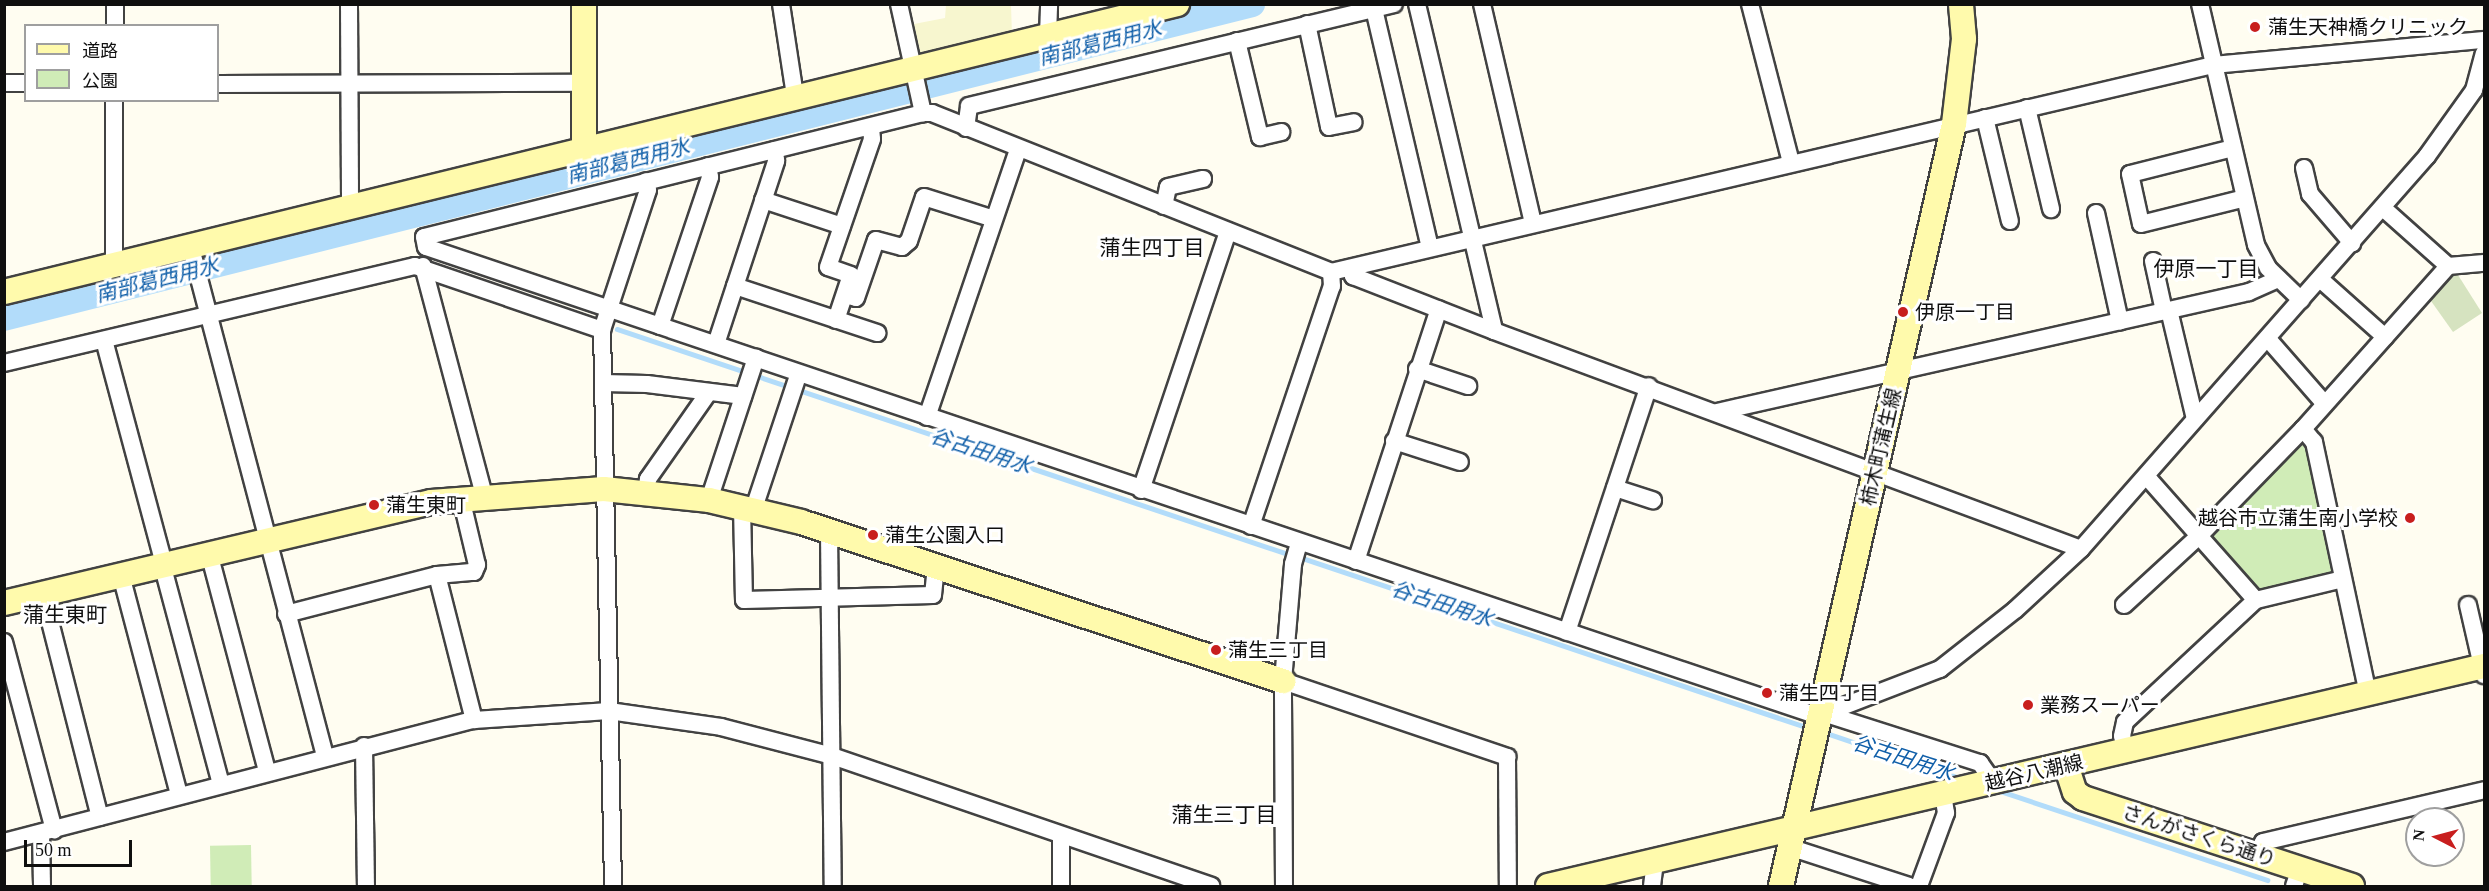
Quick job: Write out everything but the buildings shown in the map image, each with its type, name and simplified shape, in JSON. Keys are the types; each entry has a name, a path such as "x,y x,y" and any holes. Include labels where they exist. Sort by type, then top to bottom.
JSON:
{"street":[{"path":"115,4 115,24"},
{"path":"349,4 350,207"},
{"path":"584,4 584,148"},
{"path":"781,4 795,96"},
{"path":"899,4 923,111"},
{"path":"1048,36 1049,4"},
{"path":"4,292 114,265 192,252 350,207 584,148 795,96 913,71 1177,4"},
{"path":"966,128 969,106 1394,4"},
{"path":"1418,4 1494,331"},
{"path":"1482,4 1533,223"},
{"path":"1750,4 1791,162"},
{"name":"柿木町蒲生線","path":"1782,886 1954,124 1964,39 1961,4"},
{"path":"2200,4 2212,65 2256,245 2268,268 2301,300"},
{"path":"1374,9 1430,247"},
{"path":"1307,24 1329,127 1354,122"},
{"path":"1994,783 1980,763 1822,715 1141,490 426,247 424,237 871,127 923,111 1331,272 1791,162 2212,65 2484,40"},
{"path":"1237,41 1260,136 1281,132"},
{"path":"1822,715 1845,702 1940,669 2015,610 2081,549 2147,477 2195,419 2268,339 2480,95 2484,54"},
{"path":"219,84 584,82"},
{"path":"4,84 24,83"},
{"path":"114,102 114,265"},
{"path":"2027,108 2051,209"},
{"path":"1985,118 2010,221"},
{"path":"836,320 851,275 828,267 872,139 871,127"},
{"path":"2232,147 2130,174 2141,224 2245,198"},
{"path":"927,417 1018,149"},
{"path":"716,344 776,161 775,150"},
{"path":"660,326 710,177 708,166"},
{"path":"2304,168 2310,194 2352,243"},
{"path":"1164,206 1168,187 1203,179"},
{"path":"613,886 602,330 648,190 646,181"},
{"path":"845,295 856,298 876,240 902,247 909,242 924,196 994,219"},
{"path":"763,200 842,226"},
{"path":"2383,208 2448,266"},
{"path":"2096,213 2120,321"},
{"path":"1141,490 1228,231"},
{"path":"192,252 325,756"},
{"path":"2153,261 2195,419"},
{"path":"2124,605 2199,536 2303,429 2448,266 2484,263"},
{"path":"4,363 423,266 602,330"},
{"path":"286,614 437,575 474,572 477,565 472,497 423,266"},
{"path":"1350,268 1353,276 1494,331 1649,386 2081,549"},
{"path":"1251,526 1332,286 1331,272"},
{"path":"1718,412 1899,369 2167,311 2249,291 2278,279"},
{"path":"2320,279 2385,337"},
{"path":"735,286 877,333"},
{"path":"1356,561 1417,369 1439,309"},
{"path":"2268,339 2325,404"},
{"path":"104,340 221,784"},
{"path":"709,500 756,358"},
{"path":"1417,369 1468,386"},
{"path":"799,373 748,507 744,600 933,595 936,566"},
{"path":"603,383 647,384 743,396"},
{"path":"1567,632 1649,386"},
{"path":"646,493 648,479 709,392"},
{"path":"2303,429 2314,442 2368,694"},
{"path":"1394,441 1460,462"},
{"path":"2147,477 2256,600"},
{"path":"1615,488 1653,500"},
{"path":"4,603 392,510 472,497 604,489 709,500 748,507 936,566 1507,757 1508,886"},
{"path":"829,531 833,886"},
{"path":"1284,886 1283,681 1293,564 1299,543"},
{"path":"209,553 267,771"},
{"path":"121,575 179,794"},
{"path":"437,575 474,720"},
{"path":"2125,751 2121,736 2125,722 2256,600 2343,579"},
{"path":"43,594 100,816"},
{"path":"2468,605 2484,669"},
{"path":"4,642 12,698 48,831 42,886"},
{"name":"越谷八潮線","path":"1548,886 1655,861 1791,838 1943,794 2484,669"},
{"path":"4,842 267,771 474,720 609,711 721,727 832,756 1211,886"},
{"path":"364,746 366,886"},
{"name":"さんがさくら通り","path":"2066,765 2075,792 2083,798 2257,855 2297,878 2352,886"},
{"path":"2257,855 2263,842 2484,790"},
{"path":"1919,886 1946,813 1943,794"},
{"path":"1061,836 1061,886"},
{"path":"1791,838 1909,886"},
{"path":"1652,886 1655,861"}],"green space":[{"path":"946,5 1011,5 1012,35 921,56 914,24 945,18"},
{"path":"2458,275 2482,313 2453,332 2431,301 2451,276"},
{"path":"2300,444 2308,447 2334,567 2330,574 2256,590 2211,539"},
{"path":"251,845 252,886 211,886 210,846"}],"waterway":[{"name":"南部葛西用水","path":"4,318 1252,4"},
{"name":"谷古田用水","path":"617,329 1291,555"},
{"name":"谷古田用水","path":"1299,557 1809,728"},
{"name":"谷古田用水","path":"1823,732 1963,779"},
{"name":"谷古田用水","path":"1997,790 2267,880"}],"place":[{"name":"蒲生天神橋クリニック","path":"2255,27"},
{"name":"伊原一丁目","path":"1903,312"},
{"name":"蒲生東町","path":"374,505"},
{"name":"越谷市立蒲生南小学校","path":"2410,518"},
{"name":"蒲生公園入口","path":"873,535"},
{"name":"蒲生三丁目","path":"1216,650"},
{"name":"蒲生四丁目","path":"1767,693"},
{"name":"業務スーパー","path":"2028,705"}],"district":[{"name":"蒲生四丁目","path":"1152,248"},
{"name":"伊原一丁目","path":"2206,269"},
{"name":"蒲生東町","path":"65,615"},
{"name":"蒲生三丁目","path":"1224,815"}]}
